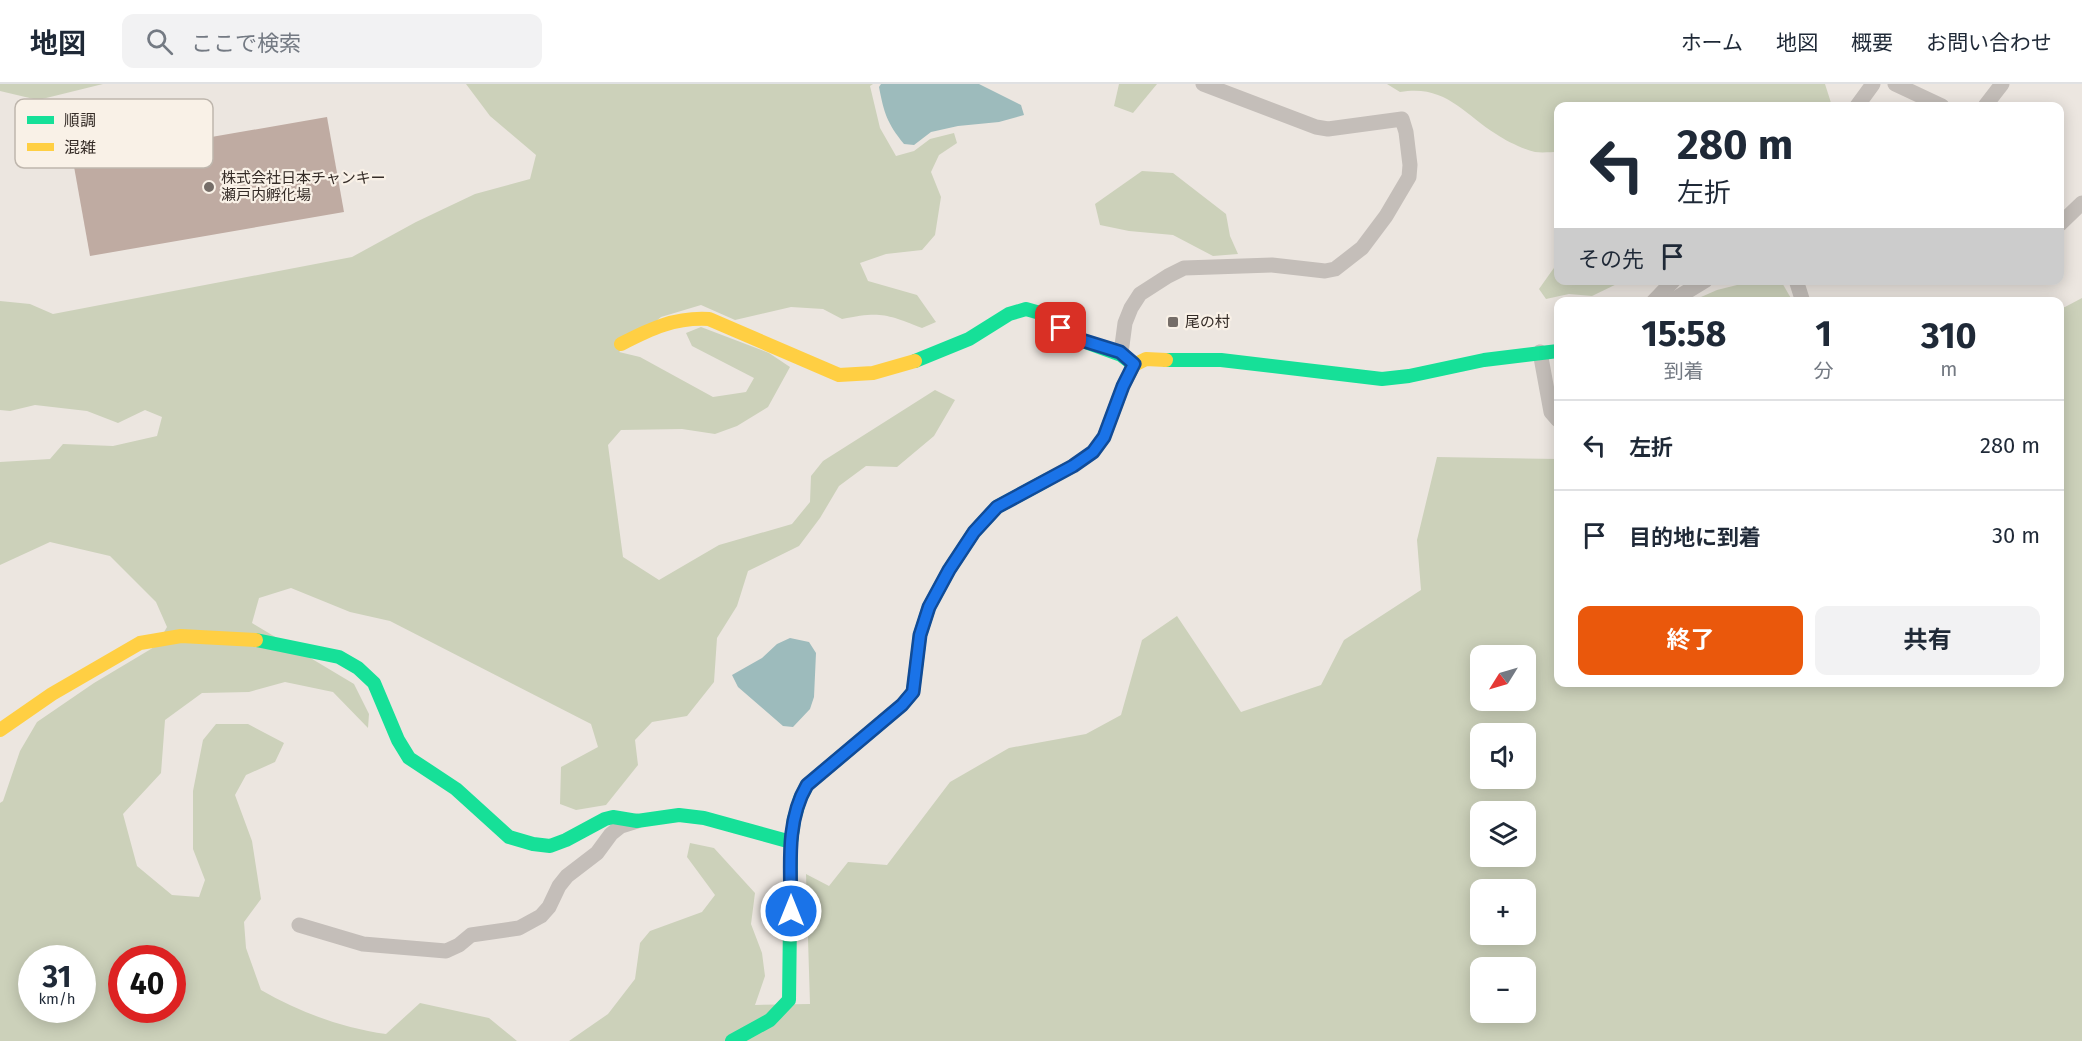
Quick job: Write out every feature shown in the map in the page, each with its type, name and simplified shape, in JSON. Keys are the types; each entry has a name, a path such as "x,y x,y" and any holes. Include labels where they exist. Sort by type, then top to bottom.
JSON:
{"street":[{"path":"1120,352 1125,323 1131,308 1140,294 1168,276 1184,268 1272,266 1325,271 1335,268 1362,248 1386,216 1409,177 1410,165 1402,119 1328,129 1317,127 1203,84"},
{"path":"1895,84 1933,102"},
{"path":"1988,102 2002,84"},
{"path":"1860,102 1871,86"},
{"path":"1871,86 1872,102"},
{"path":"2064,220 2082,203"},
{"path":"1658,297 1669,285"},
{"path":"1678,297 1698,285"},
{"path":"621,344 659,324 687,317 709,319 839,375 852,376 897,368 957,345 982,333 1011,314 1025,309 1038,312 1075,338 1120,352 1134,364"},
{"path":"732,1041 781,1013 789,1000 791,842 793,820 799,798 807,785 902,705 913,692 920,635 929,607 949,570 974,532 997,507 1073,466 1093,452 1104,437 1123,386 1134,364 1146,359 1221,360 1382,380 1554,351"},
{"path":"1540,352 1551,412 1554,415"},
{"path":"0,730 52,694 140,643 182,636 259,640 339,657 358,668 374,683 398,740 409,758 456,789 509,837 550,846 605,819 637,821"},
{"path":"299,926 363,944 446,951 459,945 471,935 519,928 541,916 549,907 559,886 567,876 597,853 611,834 621,826 637,821 679,815 704,818 791,842"}],"green space":[{"path":"0,84 103,84 42,99 0,91"},
{"path":"466,84 873,84 870,86 880,128 896,156 914,151 930,139 954,133 957,143 939,155 931,172 941,197 935,235 922,250 886,254 860,263 868,281 917,295 936,322 922,328 883,315 842,319 823,309 791,307 735,320 701,305 661,317 619,352 640,357 713,397 746,392 754,378 692,346 686,333 701,327 769,353 790,367 768,407 737,426 715,434 682,429 621,430 608,445 623,557 659,580 719,545 792,524 810,502 811,476 823,461 935,390 955,400 934,436 897,467 866,466 839,486 820,518 799,546 748,571 737,606 717,638 714,682 687,716 652,722 635,740 638,765 606,805 576,810 560,804 561,767 598,747 591,724 390,621 350,612 291,588 259,598 252,623 354,684 369,714 368,728 333,692 285,682 249,692 202,693 165,720 161,773 123,814 137,866 172,895 199,897 205,880 193,849 193,791 203,740 216,724 248,724 284,743 275,762 246,775 235,795 252,841 261,899 244,922 246,948 261,990 321,1018 353,1028 386,1034 420,1003 489,1018 517,1041 0,1041 0,803 3,801 20,751 37,722 94,683 156,646 167,627 156,602 110,556 50,542 0,565 0,462 50,459 63,444 113,446 157,436 162,417 145,410 118,423 87,411 35,405 10,411 0,410 0,301 30,304 53,314 352,257 416,222 475,194 530,179 536,155 490,116"},
{"path":"1119,84 1157,84 1133,113 1114,106"},
{"path":"1387,84 1825,84 1831,102 1554,102 1554,152 1538,152 1525,149 1505,139 1441,96 1429,92 1400,92"},
{"path":"1142,171 1173,173 1226,214 1230,236 1238,254 1213,256 1173,235 1129,231 1100,225 1095,204"},
{"path":"1554,268 1554,285 1615,285 1592,296 1569,294 1546,299 1539,289"},
{"path":"1737,285 1783,285 1790,297 1701,297"},
{"path":"2082,298 2082,1041 569,1041 608,1014 635,979 640,943 650,931 702,912 715,895 687,857 690,843 714,848 755,893 751,924 762,953 765,976 755,1005 810,1004 806,874 829,886 848,862 887,865 950,782 1009,748 1086,734 1121,715 1142,640 1177,616 1241,712 1321,685 1344,640 1421,590 1417,540 1437,457 1554,459 1554,687 2064,687 2064,307"}],"water":[{"path":"881,84 979,84 1021,105 1024,115 999,122 958,126 931,132 914,145 904,144 887,117 879,87"},
{"path":"790,638 809,642 816,653 814,697 810,709 793,727 783,726 738,687 732,675 762,658 777,644"}],"building":[{"name":"株式会社日本チャンキー 瀬戸内孵化場","path":"327,117 344,212 90,256 74,168 213,168 213,137"}],"traffic: fast":[{"path":"915,361 969,339 1009,314 1026,309 1040,313 1077,339 1121,355 1134,365"},
{"path":"1166,360 1221,360 1382,379 1409,376 1484,360 1554,351"},
{"path":"732,1041 770,1020 789,1000 791,842 794,819 807,785 902,705 913,692 920,635 929,607 949,570 974,532 997,507 1047,480"},
{"path":"256,640 339,657 358,668 374,683 398,740 409,758 456,789 509,837 550,846 613,817 637,821 679,815 704,818 791,842"}],"traffic: slow":[{"path":"621,344 663,325 685,320 709,319 839,375 873,373 915,361"},
{"path":"1047,480 1093,452 1104,437 1123,386 1134,365 1146,359 1166,360"},
{"path":"0,730 52,694 140,643 181,636 256,640"}],"place":[{"name":"株式会社日本チャンキー 瀬戸内孵化場","path":"209,187"},
{"name":"尾の村","path":"1173,322"}],"route":[{"path":"791,911 791,842 793,820 799,798 807,785 869,734 902,705 913,692 920,635 929,607 949,570 974,532 997,507 1073,466 1093,452 1104,437 1123,386 1134,364 1120,352 1075,338 1061,328"}]}
